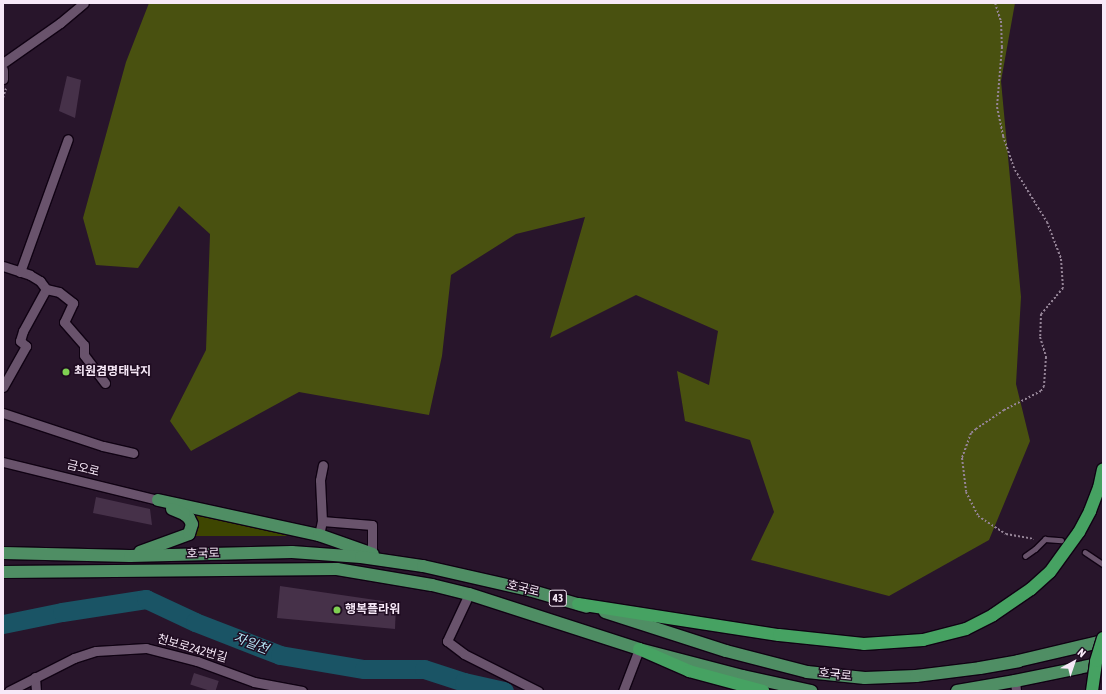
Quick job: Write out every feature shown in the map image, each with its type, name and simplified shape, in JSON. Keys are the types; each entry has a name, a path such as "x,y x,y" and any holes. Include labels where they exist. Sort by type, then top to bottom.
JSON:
{"highway":[{"path":"578,604 779,635 864,644 930,638 966,629 993,615 1031,589 1050,572 1079,532 1090,512 1099,488 1103,469"},
{"path":"1092,691 1096,661 1103,638"},
{"path":"639,649 740,691"},
{"path":"689,671 763,691"}],"main road":[{"path":"158,500 319,535 372,553 423,566"},
{"path":"130,556 188,536 191,531 192,524 187,516 158,500"},
{"name":"호국로","path":"3,553 130,556 292,552 361,557 423,566 529,590 659,628 726,651 807,672 865,678 916,676 980,668 1018,662 1103,641"},
{"name":"호국로","path":"3,572 337,569 432,585 469,594 639,649 743,676 811,691"},
{"path":"957,691 1016,686 1103,663"}],"street":[{"path":"3,63 60,23 84,3"},
{"path":"3,70 3,79"},
{"path":"20,272 68,139"},
{"path":"3,266 30,275 40,281 46,289 60,292 73,303 64,322 84,345 84,355 105,382"},
{"path":"3,387 26,346 20,341 23,331 46,289"},
{"path":"3,413 103,446 133,453"},
{"name":"금오로","path":"3,462 158,500"},
{"path":"319,535 322,521 320,480 323,465"},
{"path":"322,521 372,525 372,553"},
{"path":"469,594 447,642 464,654 538,691"},
{"name":"천보로242번길","path":"9,691 74,658 96,651 146,648 197,661 254,682 302,691"},
{"path":"623,691 639,649"},
{"path":"35,677 36,691"}],"lane":[{"path":"1025,556 1036,549 1045,539 1061,540"},
{"path":"1085,552 1103,564"}],"path":[{"path":"995,3 1001,21 1002,34 997,107 1003,136 1015,170 1047,222 1061,259 1064,288 1041,314 1040,337 1046,357 1044,386 1040,391 1004,410 976,428 971,433 962,458 966,492 978,516 1006,534 1034,539 1045,539"}],"green space":[{"path":"149,3 1015,3 1001,81 1021,297 1016,384 1030,441 989,540 889,596 751,560 774,512 750,440 685,421 677,371 709,385 718,331 636,295 550,338 585,217 516,234 451,275 442,356 429,415 299,392 191,451 170,421 206,350 210,234 179,206 138,268 96,265 83,218 126,62"},
{"path":"195,512 289,536 194,536 197,522 193,513"}],"building":[{"path":"67,76 81,80 75,118 59,111"},
{"path":"96,497 150,509 152,525 93,513"},
{"name":"행복플라워","path":"280,586 396,603 395,629 277,618"},
{"path":"194,673 219,681 215,691 211,691 190,684"}],"waterway":[{"name":"자일천","path":"3,624 62,612 146,599 195,622 280,655 364,669 424,669 464,682 504,691"}],"place":[{"name":"최원겸명태낙지","path":"66,372"},
{"name":"행복플라워","path":"337,610"}]}
